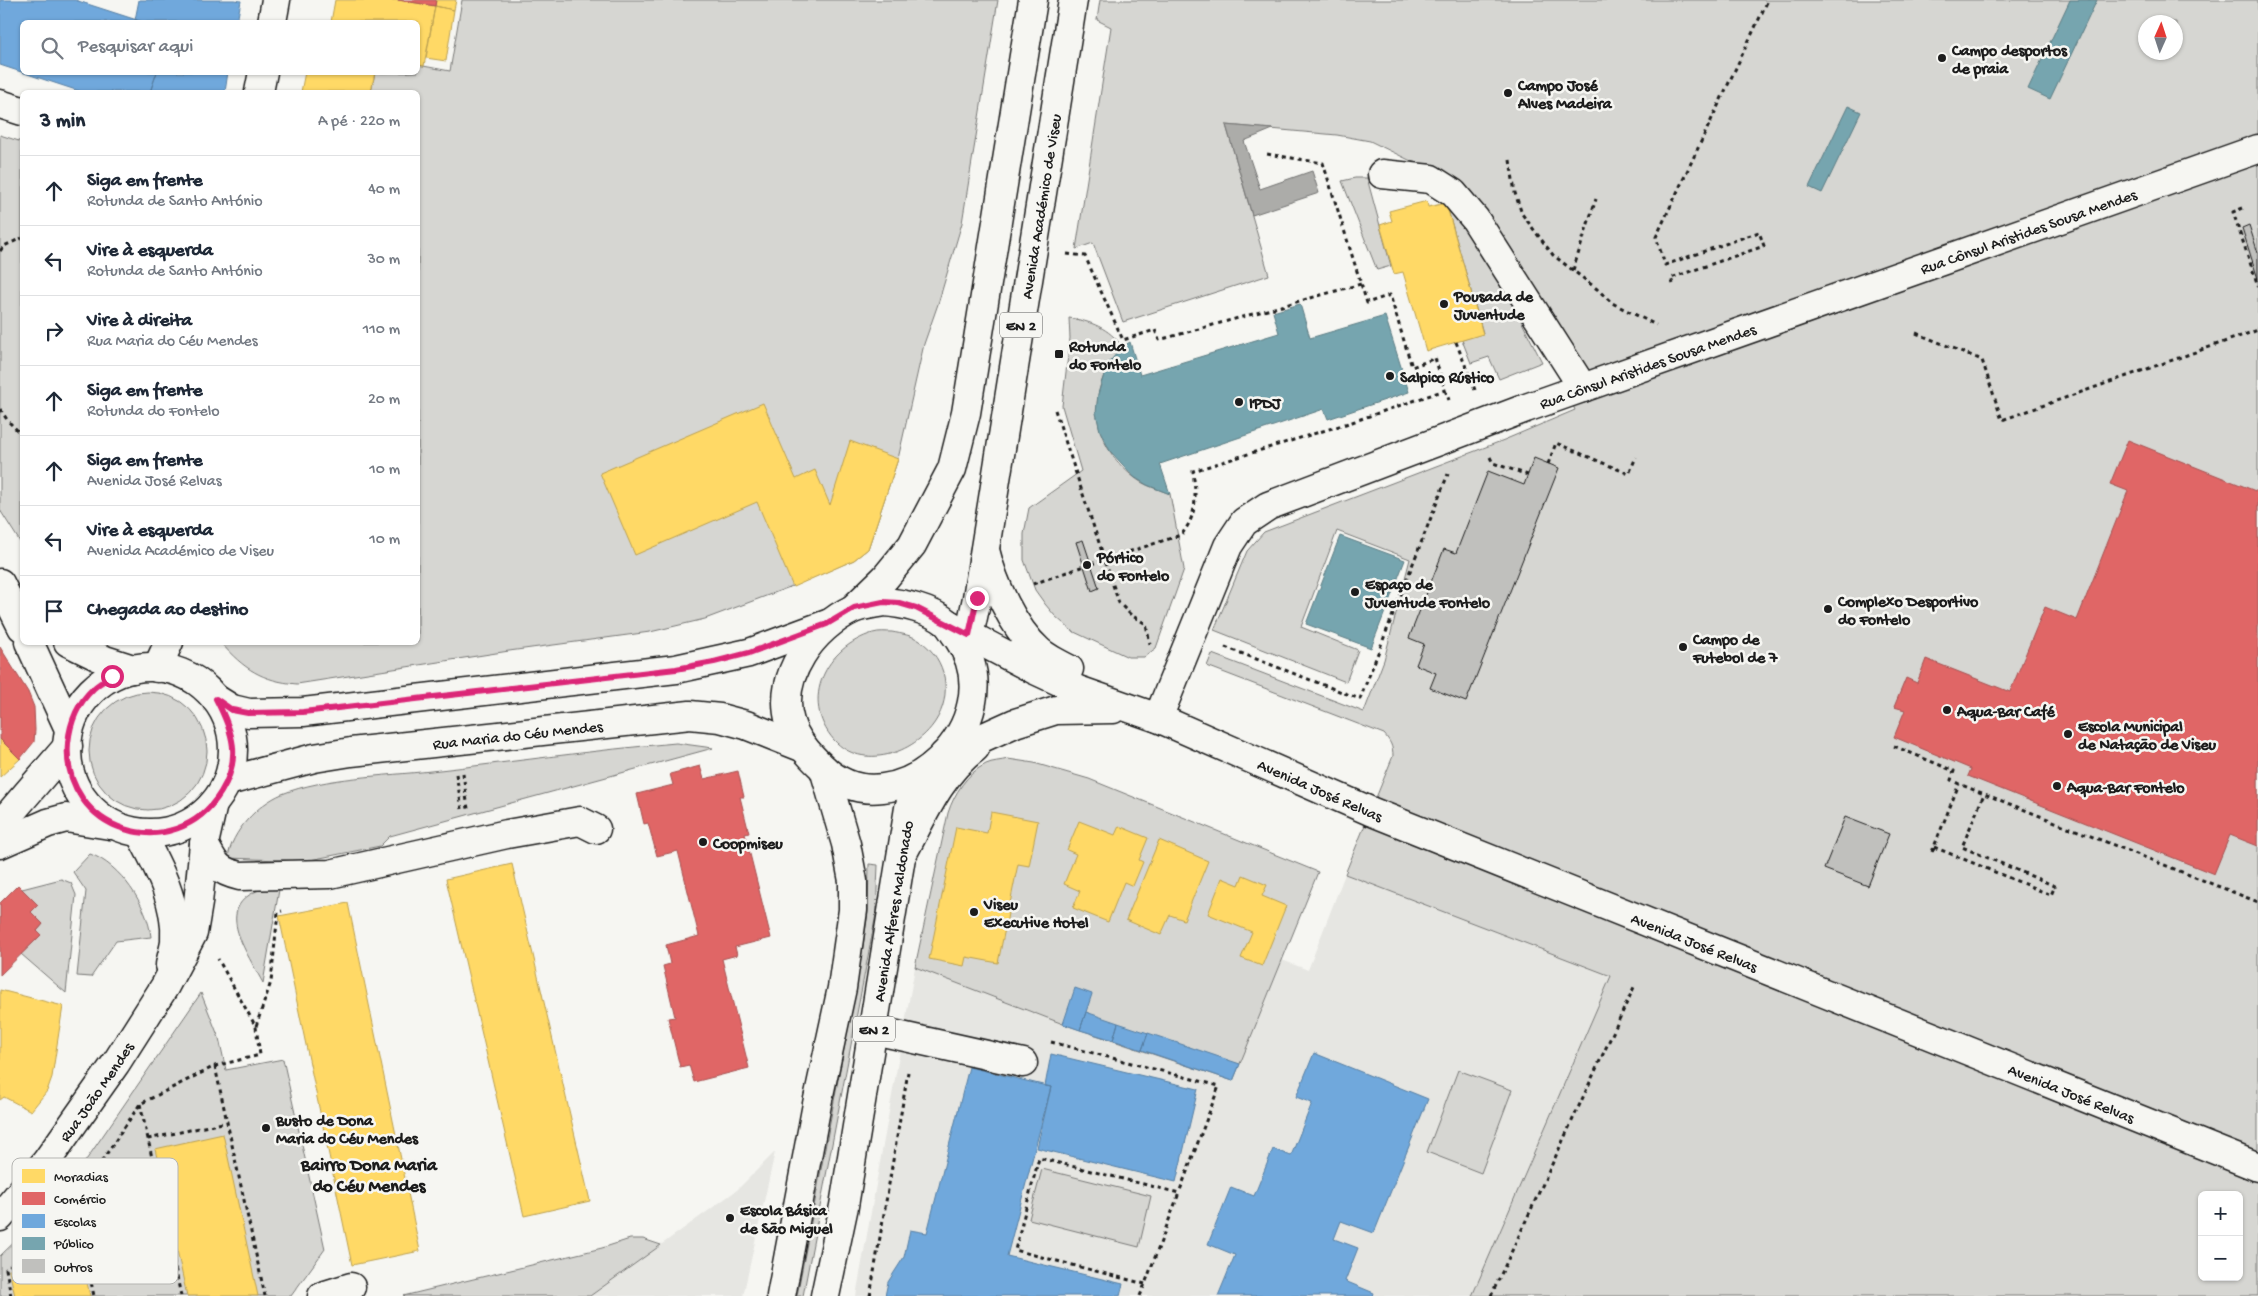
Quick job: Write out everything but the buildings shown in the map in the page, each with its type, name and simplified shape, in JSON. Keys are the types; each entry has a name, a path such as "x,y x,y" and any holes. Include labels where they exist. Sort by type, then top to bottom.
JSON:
{"main road":[{"path":"272,20 276,0"},
{"name":"EN 2","path":"854,608 883,602 899,603 916,608 960,636 974,676 974,698 967,721 957,741 938,761 892,787 872,789 857,787 839,780 824,770 804,748 790,722 788,692 798,661 827,624 854,608 885,578 912,545 952,469 966,413 1033,0"},
{"name":"Avenida Académico de Viseu","path":"960,636 985,550 1073,0"},
{"path":"259,90 262,75"},
{"path":"0,104 20,110"},
{"name":"Rua Cônsul Aristides Sousa Mendes","path":"1146,714 1178,668 1228,546 1244,522 1268,506 1583,388 2258,149"},
{"path":"1382,174 1431,179 1443,185 1459,199 1475,219 1583,388"},
{"name":"Avenida José Relvas","path":"985,550 990,573 1024,634 1040,652 1146,714"},
{"path":"10,595 20,622"},
{"path":"74,645 104,660 180,673 202,686 232,710 248,713 303,712 676,669 749,653 827,624"},
{"name":"Avenida José Relvas","path":"960,636 1078,690 1146,714 1370,811 2258,1167"},
{"path":"30,645 68,737"},
{"path":"114,825 90,809 74,785 67,757 68,737 79,707 93,689 112,676 145,668 166,645"},
{"path":"0,844 48,823 66,818 114,825 140,833 166,833 196,821 214,804 228,781 234,753 233,738 229,724 216,699"},
{"name":"Avenida José Relvas","path":"938,761 1015,723 1056,710 1146,714"},
{"name":"Rua Maria do Céu Mendes","path":"228,781 314,758 351,752 690,715 720,718 746,725 804,748"},
{"path":"901,857 948,775 962,758 994,733"},
{"path":"0,825 68,737"},
{"name":"Avenida Alferes Maldonado","path":"825,1296 844,1206 909,808 916,787 938,761"},
{"name":"EN 2","path":"781,1296 817,1104 842,988 853,910 853,882 846,844 824,770"},
{"name":"Rua João Mendes","path":"49,1158 116,1063 165,986 194,933 204,844 214,804"},
{"path":"204,844 216,865 226,873 233,875 330,874 507,834 580,821 596,830"},
{"name":"Rua João Mendes","path":"140,833 164,883 173,912 175,942 165,986"},
{"path":"874,1030 1023,1063"},
{"name":"Rua João Mendes","path":"0,1216 12,1202"},
{"path":"322,1296 351,1287"}],"path":[{"path":"1673,284 1671,278 1764,246 1759,232 1665,265 1656,237 1768,0"},
{"path":"1267,154 1323,163 1367,303 1390,295 1412,367 1435,358 1448,400 1457,397"},
{"path":"1510,160 1515,193 1522,214 1553,255 1612,303 1702,346"},
{"path":"1573,270 1596,200"},
{"path":"2243,208 2233,212 2258,286"},
{"path":"0,251 4,246 20,239"},
{"path":"1061,254 1085,256 1123,340 1155,330 1159,340 1361,284"},
{"path":"1916,333 1982,360 2002,420 2258,330"},
{"path":"1456,342 1475,391 1466,394"},
{"path":"1091,564 1181,535 1188,526 1196,504 1193,471 1352,422 1445,390"},
{"path":"0,409 8,422 20,433"},
{"path":"1055,410 1119,603 1131,615 1146,624 1153,657 1178,668"},
{"path":"1548,464 1556,444 1629,474 1636,457"},
{"path":"1488,452 1493,463 1528,475"},
{"path":"1222,646 1360,698 1448,474"},
{"path":"1002,595 1084,566"},
{"path":"1894,746 1954,772 1951,780 1959,784 2258,902"},
{"path":"462,767 468,812"},
{"path":"455,768 463,816"},
{"path":"1932,852 1959,784"},
{"path":"1934,847 2051,896 2055,886 1962,847 1984,794"},
{"path":"256,1027 271,982 278,912 287,910"},
{"path":"104,1158 140,1104 215,1066 260,1055 256,1027 218,958"},
{"path":"1491,1296 1635,985"},
{"path":"870,1296 914,1038"},
{"path":"1046,1041 1219,1086 1140,1296"},
{"path":"215,1066 264,1296"},
{"path":"140,1104 152,1158"},
{"path":"148,1140 227,1122"},
{"path":"1145,1284 1014,1250 1039,1158 1179,1194"},
{"path":"12,1264 6,1269 12,1296"},
{"path":"178,1282 181,1296"}],"shaded area":[{"path":"462,0 998,0 962,223 924,344 898,459 868,549 854,560 803,582 705,619 650,632 509,651 297,684 274,680 254,672 223,645 420,645 420,90 371,90 375,75 420,75 420,65 450,71"},
{"name":"Complexo Desportivo do Fontelo","path":"1100,0 2258,0 2258,1296 1472,1296 1611,976 1345,874 1393,756 1392,746 1388,739 1384,734 1207,666 1212,654 1364,712 1384,660 1410,559 1337,531 1301,627 1358,650 1346,682 1214,630 1247,551 1264,532 1504,440 1575,410 1533,311 1446,178 1370,141 1337,135 1226,125 1269,275 1123,322 1093,243 1076,249 1111,27 1097,20"},
{"path":"1226,125 1273,129 1244,141 1260,189 1312,171 1319,193 1252,215"},
{"path":"0,135 20,141 20,542 0,510"},
{"path":"1367,178 1391,266 1377,270 1342,181"},
{"path":"1446,203 1494,267 1542,362 1499,379 1489,357 1471,363 1462,340 1483,333"},
{"path":"1069,318 1099,326 1112,335 1122,347 1110,364 1102,381 1098,398 1097,416 1101,433 1108,449 1135,478 1170,494 1184,569 1156,648 1144,657 1128,657 1072,631 1055,616 1035,590 1024,560 1024,534 1029,508 1081,471 1062,406 1070,338"},
{"path":"875,632 892,632 917,639 936,657 941,667 945,689 941,712 926,733 914,743 901,750 887,755 859,755 846,749 834,740 824,724 819,708 819,692 823,677 831,662 842,650 856,640"},
{"path":"148,692 171,696 190,709 203,728 207,751 203,774 190,793 171,806 148,810 125,806 106,793 93,774 89,751 93,728 106,709 125,696"},
{"path":"676,743 713,748 390,836 380,846 305,861 228,858 234,838 255,812 282,794 299,788 355,778"},
{"path":"1008,759 1034,763 1089,779 1318,872 1233,1081 1063,1024 915,967 948,813 954,799 967,778 979,768 988,763"},
{"path":"90,854 112,867 131,888 144,912 151,937 116,941 91,977 77,976 86,891 73,872"},
{"path":"869,864 878,865 876,914 803,1296 797,1296 861,959 868,913"},
{"path":"1345,874 1611,976 1472,1296 856,1296 915,967 1063,1024 1233,1081 1282,960 1308,970"},
{"path":"61,879 71,883 76,895 66,993 21,954 41,935 37,931 43,924 31,912 38,905 22,889"},
{"path":"280,884 263,983 239,936 236,922 237,910 244,899 258,890"},
{"path":"201,993 219,1038 226,1070 283,1059 325,1249 291,1296 0,1296 0,1256 12,1244 12,1284 178,1284 178,1158 88,1158"},
{"path":"1458,1070 1512,1090 1481,1173 1427,1152"},
{"name":"Escola Básica de São Miguel","path":"775,1152 743,1296 590,1296 737,1190"},
{"path":"1042,1169 1151,1196 1139,1247 1029,1219"},
{"path":"630,1239 643,1239 661,1245 590,1296 403,1296 602,1248"}],"place":[{"name":"Campo desportos de praia","path":"1942,58"},
{"name":"Campo José Alves Madeira","path":"1508,93"},
{"name":"Pousada de Juventude","path":"1444,304"},
{"name":"Rotunda do Fontelo","path":"1059,354"},
{"name":"Salpico Rústico","path":"1390,376"},
{"name":"IPDJ","path":"1239,402"},
{"name":"Pórtico do Fontelo","path":"1087,565"},
{"name":"Espaço de Juventude Fontelo","path":"1355,592"},
{"name":"Complexo Desportivo do Fontelo","path":"1828,609"},
{"name":"Campo de Futebol de 7","path":"1683,647"},
{"name":"Aqua-Bar Café","path":"1947,710"},
{"name":"Escola Municipal de Natação de Viseu","path":"2068,734"},
{"name":"Aqua-Bar Fontelo","path":"2057,786"},
{"name":"Coopmiseu","path":"703,842"},
{"name":"Viseu Executive Hotel","path":"974,912"},
{"name":"Busto de Dona Maria do Céu Mendes","path":"266,1128"},
{"name":"Escola Básica de São Miguel","path":"730,1218"}],"district":[{"name":"Bairro Dona Maria do Céu Mendes","path":"369,1174"}],"route":[{"path":"112,676 93,689 79,707 69,729 67,757 74,785 90,809 114,825 140,833 166,833 196,821 214,804 228,781 234,753 233,738 229,724 216,699 232,710 273,714 676,669 749,653 827,624 854,608 883,602 899,603 916,608 969,635 977,598"}]}
